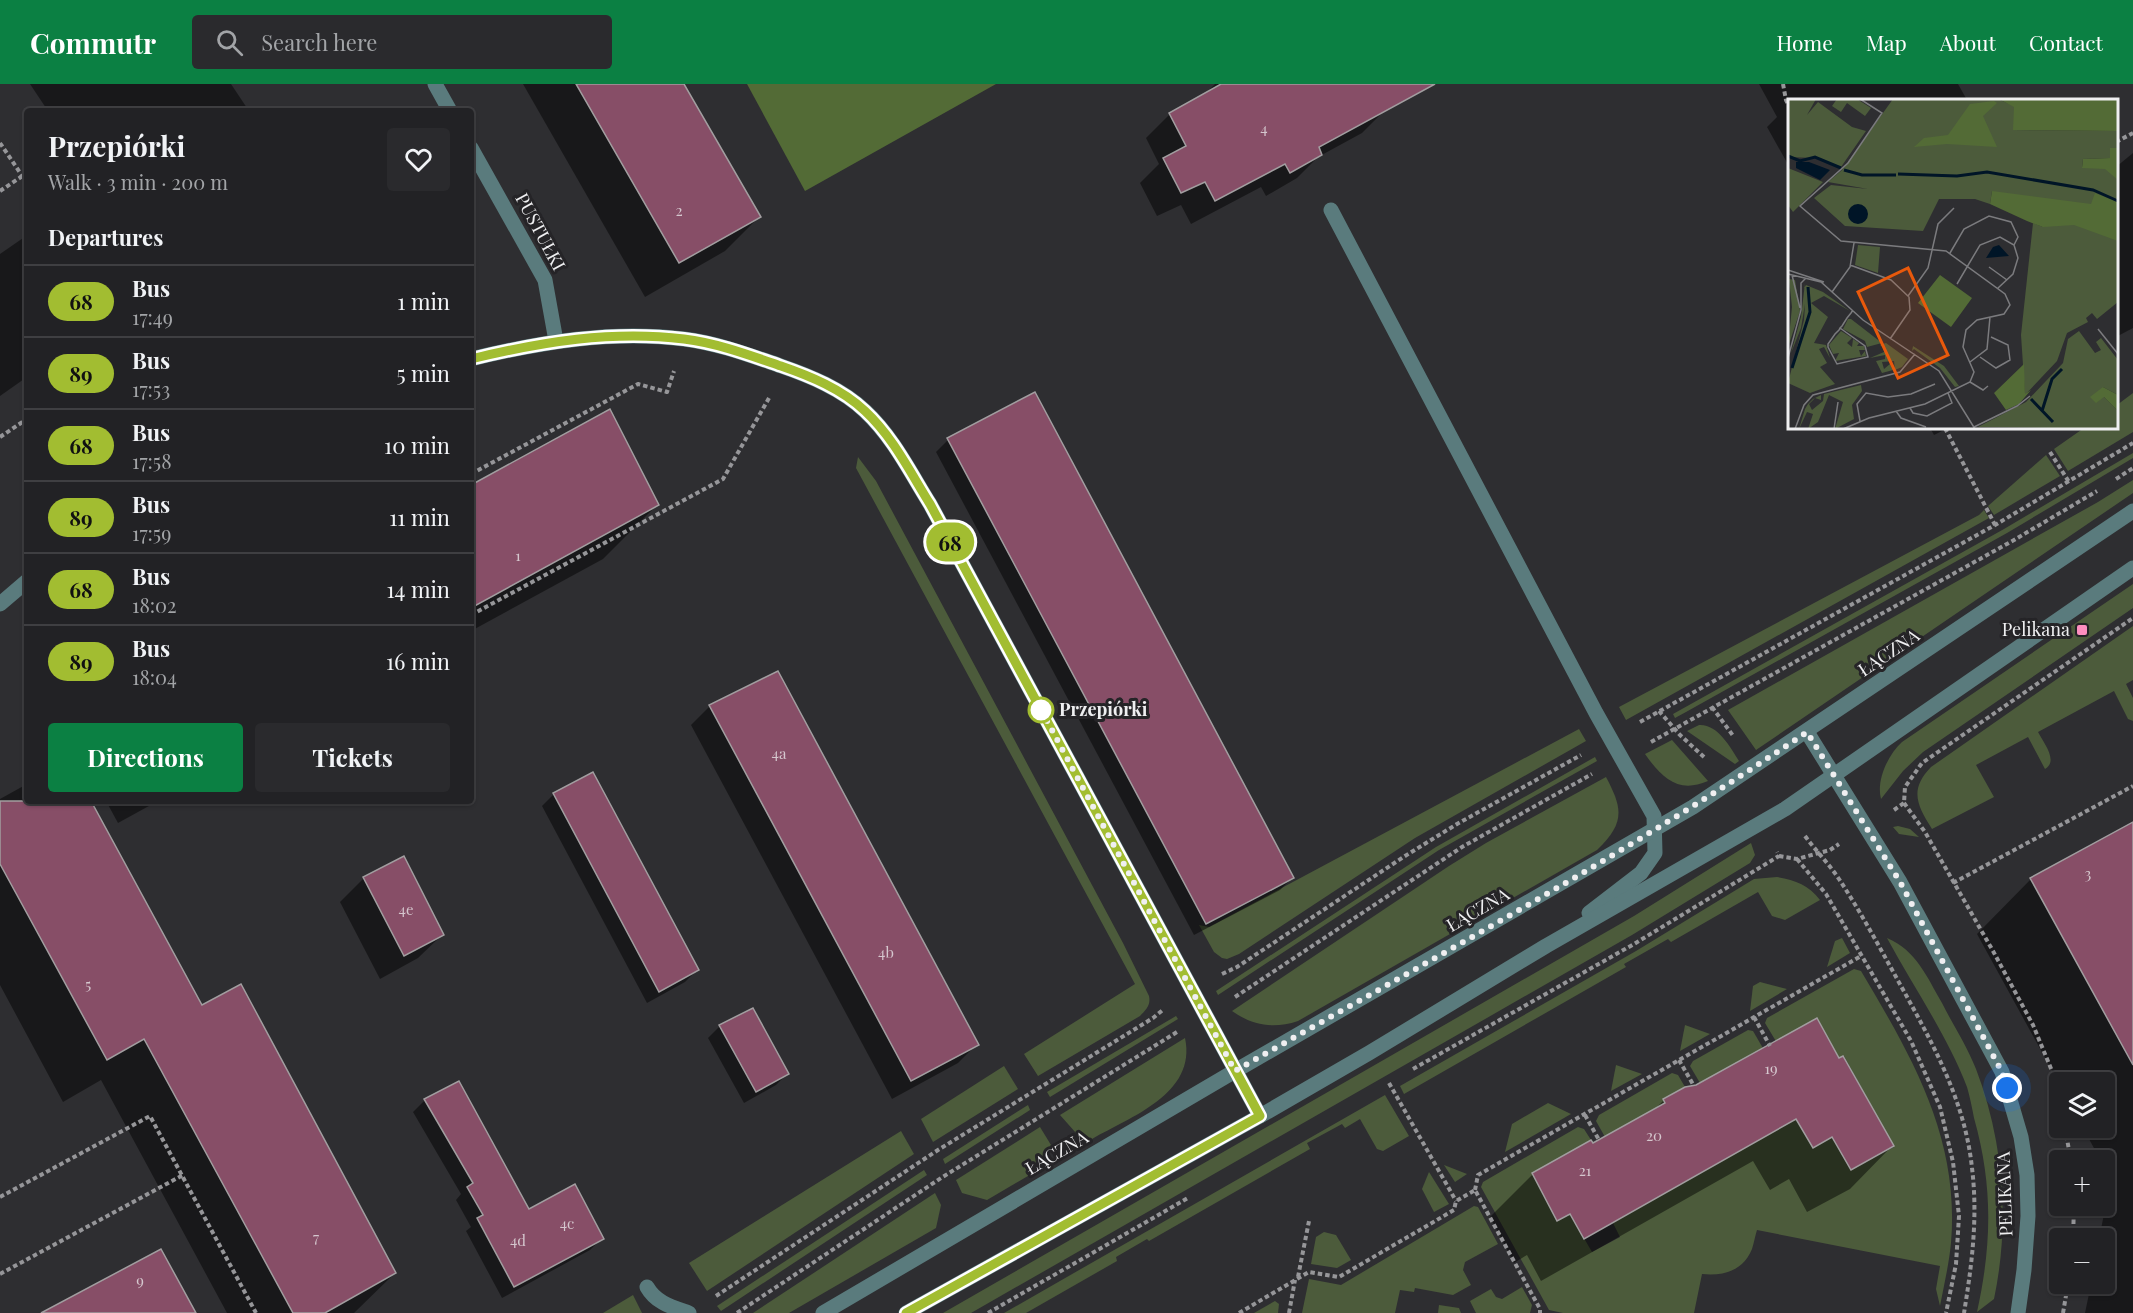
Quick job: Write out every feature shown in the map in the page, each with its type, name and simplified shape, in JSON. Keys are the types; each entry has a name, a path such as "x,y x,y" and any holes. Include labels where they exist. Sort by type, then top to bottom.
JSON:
{"street":[{"path":"435,84 448,108"},
{"name":"PUSTUŁKI","path":"474,153 546,280 556,341"},
{"path":"1331,210 1596,712 1654,816 1655,852 1641,873 1546,946"},
{"path":"474,358 556,341 599,337 649,336 685,339 724,348 825,384 849,398 877,423 900,455 936,514 1260,1116"},
{"name":"ŁĄCZNA","path":"824,1313 1235,1071 1656,830 1731,784 2133,511"},
{"path":"906,1313 1260,1116 1546,946 1759,825 1835,776 2133,568"},
{"path":"0,604 24,584"},
{"name":"PELIKANA","path":"1807,732 1900,882 2002,1072 2021,1137 2027,1175 2027,1227 2018,1313"},
{"path":"648,1287 655,1298 689,1313"}],"path":[{"path":"1783,84 1788,104"},
{"path":"2118,141 2133,133"},
{"path":"0,143 24,179"},
{"path":"0,191 22,176"},
{"path":"474,472 638,384 667,392 676,365"},
{"path":"474,613 723,479 772,392"},
{"path":"0,437 24,421"},
{"path":"1946,429 1995,525"},
{"path":"1631,727 1995,525 2133,443"},
{"path":"2050,452 2069,482"},
{"path":"2113,481 2133,468"},
{"path":"1642,747 2014,540 2103,487"},
{"path":"2052,1072 2033,1025 1993,951 1925,832 1904,803 1905,787 1922,763 2133,618"},
{"path":"1712,708 1740,746"},
{"path":"1659,711 1674,729 1713,765"},
{"path":"1219,975 1237,967 1449,829 1591,749"},
{"path":"1234,998 1462,847 1602,769"},
{"path":"1953,884 2133,786"},
{"path":"1886,815 1904,803"},
{"path":"1779,856 1797,859 1830,850"},
{"path":"1818,853 1838,878 1856,907 1926,1032 1949,1078 1959,1108 1972,1166 1976,1221 1973,1259 1964,1313"},
{"path":"1797,859 1826,894 1911,1041 1930,1082 1947,1132 1959,1216 1956,1264 1946,1313"},
{"path":"1540,1313 1540,1309 1475,1190 1478,1175 1861,956"},
{"path":"1160,1000 1164,1010"},
{"path":"712,1298 938,1150 1153,1018 1171,1004"},
{"path":"1754,1017 1770,1046"},
{"path":"737,1313 941,1178 1182,1029"},
{"path":"1679,1060 1694,1086"},
{"path":"1239,1313 1309,1272 1339,1277 1454,1210 1456,1201 1389,1083"},
{"path":"1585,1114 1599,1140"},
{"path":"0,1197 150,1116 256,1313"},
{"path":"0,1274 183,1175"},
{"path":"1456,1201 1475,1190"},
{"path":"1289,1313 1309,1221"},
{"path":"2063,1313 2066,1294"}],"green space":[{"path":"747,84 996,84 805,191"},
{"path":"2133,393 2133,432 2068,471 2054,449 2083,429 2118,429 2118,404"},
{"path":"2133,453 2133,458 2007,533 1675,718 1673,714 2004,529"},
{"path":"2046,455 2060,476 1994,515 1988,506"},
{"path":"858,457 876,481 1123,943 1149,996 1149,1005 1140,1016 1038,1076 1024,1054 1135,984 856,468"},
{"path":"2133,480 2133,493 1756,750 1728,710 2098,502"},
{"path":"1984,510 1989,518 1626,720 1619,707 1979,515"},
{"path":"2133,584 2133,608 1923,752 1903,771 1881,799 1880,784 1884,768 1902,742"},
{"path":"2133,626 2133,680 2126,684 2133,698 2133,721 2128,719 2114,691 2038,732 2051,761 2045,769 2028,737 1976,765 1994,797 1932,829 1922,812 1918,798 1920,783 1931,767"},
{"path":"1699,725 1718,732 1739,761 1735,764 1687,731"},
{"path":"1579,729 1586,741 1415,838 1239,954 1227,959 1214,952 1199,925 1209,927"},
{"path":"1672,740 1708,781 1688,786 1664,777 1645,754"},
{"path":"1595,757 1597,761 1439,850 1218,995 1216,991 1436,847"},
{"path":"1606,777 1616,798 1618,815 1613,832 1597,850 1298,1021 1281,1025 1264,1025 1248,1020 1232,1011 1449,866"},
{"path":"1893,827 1910,829 1919,837 1899,834"},
{"path":"1751,843 1755,855 1750,863 1632,935 971,1313 943,1313 1634,916"},
{"path":"1777,877 1801,884 1820,900 1785,920 1772,916 1758,892 1671,942 1668,939 1624,964 1626,967 1404,1094 1400,1086 1636,951 1754,879"},
{"path":"1842,938 1850,953 1827,967 1835,941"},
{"path":"1887,938 1897,943 1913,957 1931,984 1976,1069 1993,1125 2002,1183 2002,1241 1994,1299 1977,1312 1986,1262 1988,1215 1985,1167 1969,1095 1950,1049"},
{"path":"1854,969 1861,971 1898,1035 1914,1067 1940,1133 1948,1168 1952,1205 1951,1243 1940,1306 1936,1289 1940,1266 1757,1230 1752,1249 1738,1267 1725,1273 1702,1274 1694,1313 1563,1313 1549,1310 1481,1187 1483,1182 1578,1127 1584,1129 1591,1140 1532,1173 1556,1221 1570,1214 1592,1252 1620,1237 1613,1223 1796,1119 1813,1148 1832,1137 1851,1170 1894,1147 1844,1056 1839,1058 1817,1018 1777,1043 1765,1023 1767,1018"},
{"path":"1760,982 1787,989 1750,1011 1753,986"},
{"path":"1176,1016 1178,1019 1050,1097 1047,1092"},
{"path":"1685,1025 1710,1034 1680,1051"},
{"path":"1748,1030 1753,1031 1764,1050 1700,1083 1690,1066 1693,1061"},
{"path":"1185,1038 1186,1058 1181,1074 1171,1089 1141,1112 1092,1139 1076,1133 1060,1115"},
{"path":"1616,1065 1642,1074 1611,1091"},
{"path":"1004,1066 1018,1089 933,1142 921,1119"},
{"path":"1672,1073 1678,1075 1685,1087 1663,1099 1665,1103 1605,1137 1596,1121 1599,1115"},
{"path":"1385,1095 1409,1136 1383,1151 1377,1149 1360,1119 1345,1128 1342,1124 1307,1143 1310,1149 1149,1241 1147,1239 1116,1257 1117,1261 1026,1313 1004,1313"},
{"path":"1548,1103 1571,1114 1505,1152 1512,1124"},
{"path":"1028,1105 1030,1110 945,1164 943,1159"},
{"path":"1040,1127 1051,1145 1045,1166 987,1200 962,1193 956,1180"},
{"path":"901,1131 914,1154 707,1291 689,1263"},
{"path":"1444,1165 1467,1174 1455,1182"},
{"path":"924,1170 927,1175 721,1311 717,1306"},
{"path":"1429,1172 1449,1204 1434,1212 1422,1189"},
{"path":"935,1193 941,1205 936,1228 789,1313 753,1313"},
{"path":"1474,1206 1478,1207 1498,1244 1465,1262 1463,1270 1471,1285 1453,1295 1415,1288 1414,1292 1400,1290 1395,1313 1302,1313 1309,1279 1341,1285"},
{"path":"1324,1232 1336,1235 1351,1260 1337,1268 1311,1264 1316,1237"},
{"path":"1522,1287 1532,1305 1530,1313 1476,1313 1470,1301 1491,1289 1496,1297 1502,1299"},
{"path":"633,1295 642,1313 603,1313"},
{"path":"1275,1301 1279,1304 1278,1313 1254,1313"},
{"path":"1439,1305 1459,1308 1461,1313 1438,1313"}],"building":[{"path":"576,84 684,84 761,217 679,263"},
{"path":"1221,84 1435,84 1319,147 1322,155 1290,173 1285,164 1215,201 1205,182 1181,193 1163,158 1186,146 1169,113"},
{"path":"1035,392 1294,878 1206,924 947,438"},
{"path":"610,409 659,505 474,606 474,483"},
{"path":"778,671 979,1045 911,1081 709,705"},
{"path":"593,772 699,970 659,992 553,793"},
{"path":"0,801 24,801 24,804 93,804 202,1005 241,984 396,1273 325,1313 293,1313 144,1039 107,1060 0,864"},
{"path":"2133,822 2133,1065 2030,878"},
{"path":"404,856 444,935 404,956 363,877"},
{"path":"753,1008 789,1074 756,1092 719,1025"},
{"path":"1817,1018 1839,1058 1843,1056 1894,1146 1851,1170 1832,1137 1813,1148 1796,1119 1584,1239 1570,1214 1557,1221 1532,1173 1591,1140 1593,1143 1665,1103 1663,1099 1685,1087 1696,1085"},
{"path":"459,1081 529,1209 575,1184 604,1239 514,1287 477,1218 483,1215 467,1187 473,1183 424,1099"},
{"path":"161,1249 196,1313 41,1313"}],"bus line":[{"name":"68","path":"474,358 556,341 577,339 649,336 685,339 733,350 809,377 840,392 866,412 886,434 930,504 1191,992 1260,1116 906,1313"}],"place":[{"name":"Pelikana","path":"2082,630"},
{"name":"Przepiórki","path":"1041,710"}],"route":[{"path":"1041,710 1039,706 1235,1071 1656,830 1731,784 1807,732 1900,882 1971,1012 2002,1072 2007,1088"}]}
